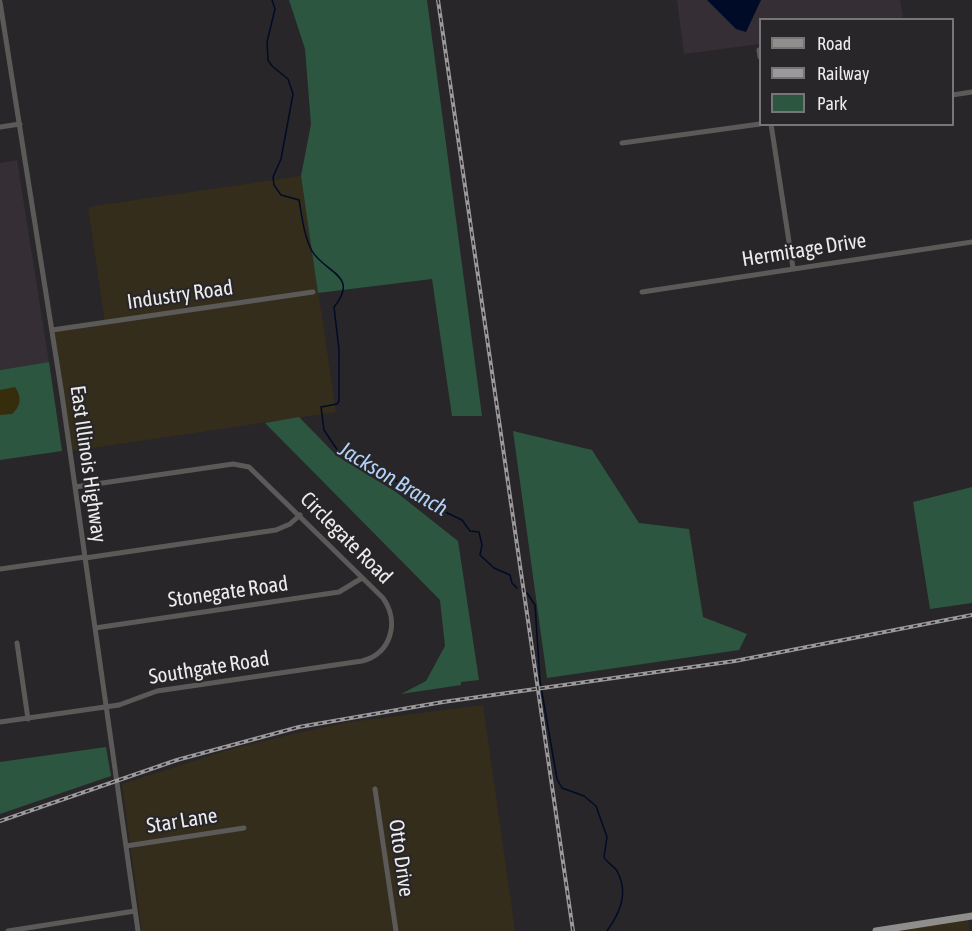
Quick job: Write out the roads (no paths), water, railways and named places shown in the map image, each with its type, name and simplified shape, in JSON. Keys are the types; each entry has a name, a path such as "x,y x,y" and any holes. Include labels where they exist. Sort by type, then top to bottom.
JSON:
{"main road":[{"path":"876,931 972,916"}],"street":[{"name":"East Illinois Highway","path":"0,2 5,58 20,124 52,330 138,931"},
{"path":"954,95 972,92"},
{"path":"0,127 20,124"},
{"path":"622,143 759,124"},
{"path":"771,126 794,268"},
{"name":"Hermitage Drive","path":"642,292 972,242"},
{"name":"Industry Road","path":"52,330 313,291"},
{"name":"Circlegate Road","path":"75,487 233,464 247,466 258,472 383,598 390,611 392,630 384,647"},
{"path":"0,569 276,530 290,524 300,515"},
{"name":"Stonegate Road","path":"95,628 339,592 362,578"},
{"path":"17,643 28,718"},
{"name":"Southgate Road","path":"0,723 123,704 157,692 362,661 374,657 384,647"},
{"name":"Otto Drive","path":"375,789 396,931"},
{"name":"Star Lane","path":"126,846 244,828"},
{"path":"8,931 135,911"}],"water":[{"path":"707,0 761,0 746,32 736,29"}],"waterway":[{"name":"Jackson Branch","path":"272,0 275,9 267,42 268,60 288,79 293,94 281,159 273,177 274,185 281,195 299,200 309,245 318,258 338,275 343,288 334,307 339,350 339,401 337,404 321,407 324,430 338,451 351,454 420,495 435,507 462,520 470,531 479,532 482,545 480,555 494,568 510,575 512,583 517,588"},
{"name":"Jackson Branch","path":"527,593 535,605 540,681 557,779 562,788 584,796 596,806 607,837 604,857 616,869 621,879 623,895 619,910 607,931"}],"railway":[{"path":"438,0 573,931"},
{"path":"0,821 177,760 299,727 443,702 735,661 972,615"}]}
